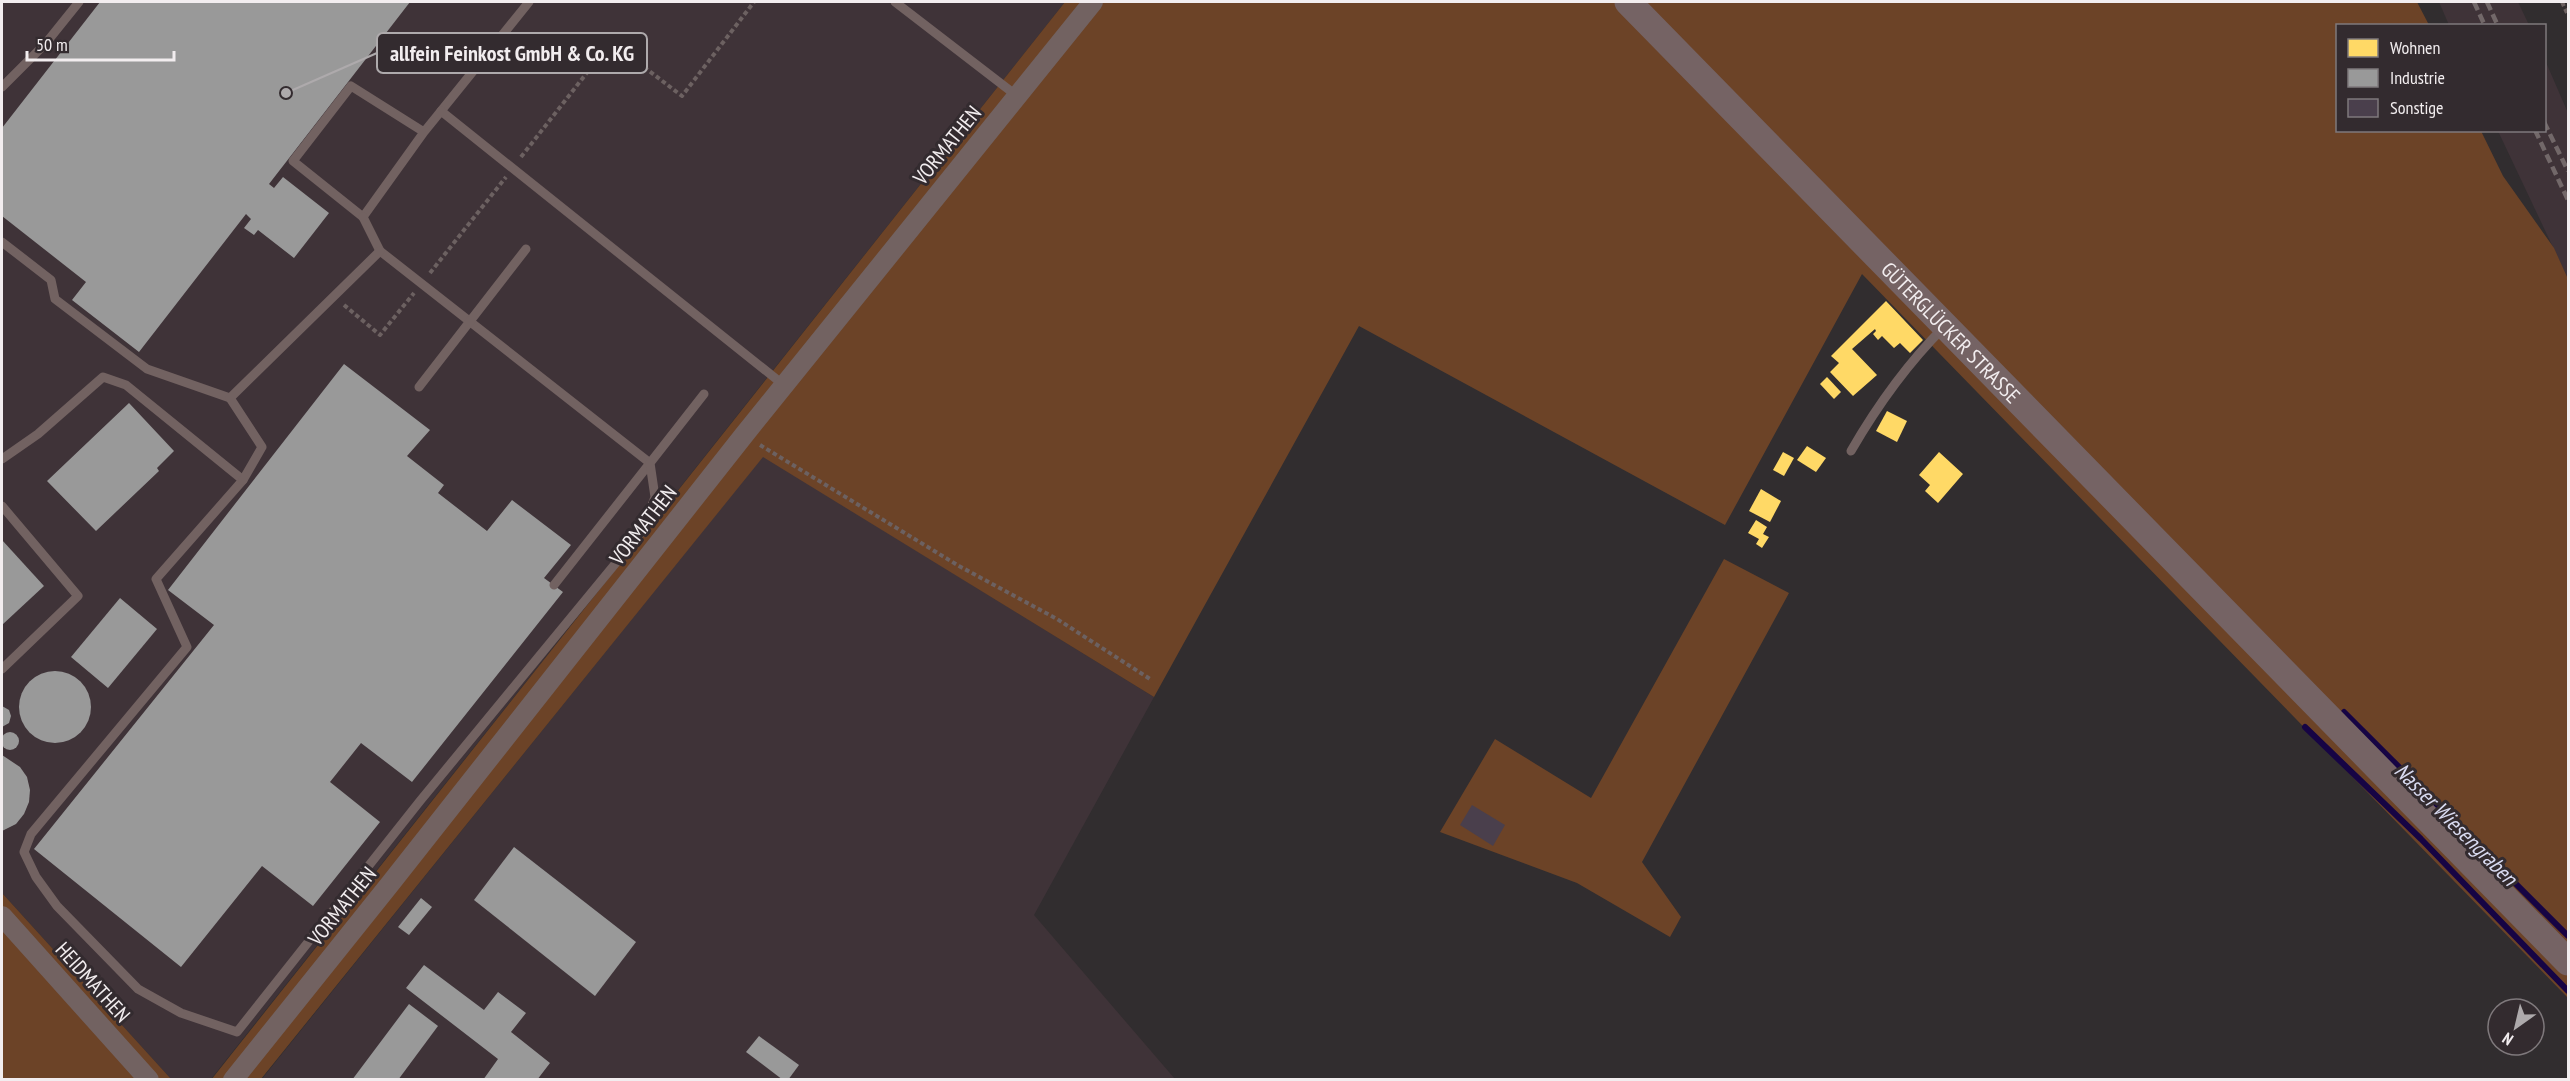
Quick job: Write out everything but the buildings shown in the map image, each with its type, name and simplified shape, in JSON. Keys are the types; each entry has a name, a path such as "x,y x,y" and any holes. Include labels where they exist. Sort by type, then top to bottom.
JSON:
{"street":[{"name":"VORMATHEN","path":"233,1080 744,435 1093,2"},
{"name":"GÜTERGLÜCKER STRASSE","path":"1628,2 2568,962"},
{"name":"HEIDMATHEN","path":"2,916 149,1080"}],"lane":[{"path":"2,87 46,43 80,2"},
{"path":"363,217 424,132 529,2"},
{"path":"895,2 1017,96"},
{"path":"2,242 51,280 55,298 147,369 230,398 262,447 243,480 156,579 187,647 31,834 24,852 36,877 57,906 138,990 181,1013 237,1032 420,801 643,530 655,497 650,463 380,252 363,217 293,161 351,86 424,132"},
{"path":"441,111 785,386"},
{"path":"419,387 526,249"},
{"path":"230,398 380,252"},
{"path":"1851,452 1876,408 1928,343 1946,325"},
{"path":"2,459 38,434 103,377 126,385 243,480"},
{"path":"554,585 704,394"},
{"path":"2,506 78,596 2,669"}],"path":[{"path":"335,298 380,335 611,42 682,96 754,2"},
{"path":"2562,2 2568,15"},
{"path":"744,435 959,566 1057,619 1150,679"}],"shaded area":[{"path":"2,2 1065,2 211,1079 171,1079 2,893"},
{"path":"1065,2 2417,2 2428,24 2336,24 2336,132 2481,132 2503,176 2554,248 2568,279 2568,998 1862,274 1725,525 1359,326 1154,697 763,457 261,1079 211,1080"},
{"path":"2439,2 2518,2 2529,24 2449,24"},
{"path":"2546,62 2568,113 2568,279 2498,132 2546,132"},
{"path":"763,456 1154,697 1034,915 1175,1079 261,1080"},
{"path":"1724,559 1789,593 1642,862 1681,917 1670,937 1577,883 1440,832 1495,739 1591,798"},
{"path":"2,893 171,1079 2,1079"}],"waterway":[{"name":"Nasser Wiesengraben","path":"2344,712 2568,936"},
{"path":"2305,727 2421,839 2568,991"}],"railway":[{"path":"2474,2 2484,24"},
{"path":"2487,2 2497,24"},
{"path":"2546,126 2568,171"},
{"path":"2536,132 2568,200"}],"place":[{"name":"allfein Feinkost GmbH & Co. KG","path":"286,93"}]}
